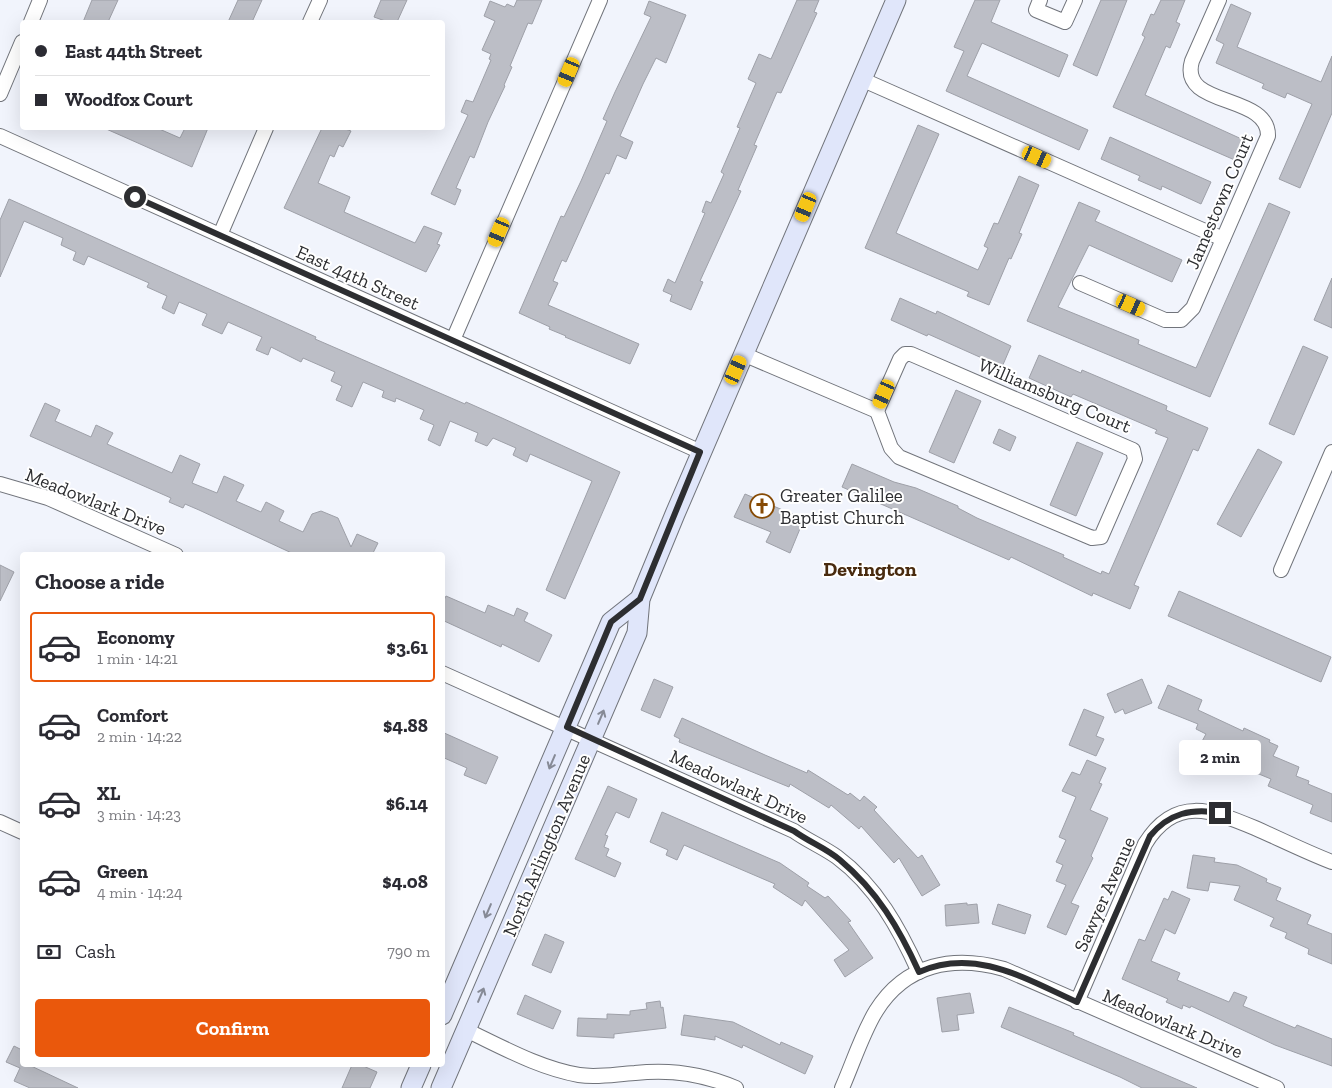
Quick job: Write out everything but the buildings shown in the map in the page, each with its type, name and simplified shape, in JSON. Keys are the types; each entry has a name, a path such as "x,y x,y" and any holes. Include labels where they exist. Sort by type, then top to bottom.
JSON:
{"main road":[{"name":"North Arlington Avenue","path":"441,1088 637,633 640,599 700,452 896,0"},
{"name":"North Arlington Avenue","path":"445,1008 611,622 640,599"},
{"path":"411,1088 420,1067"}],"street":[{"path":"32,20 40,0"},
{"path":"311,20 320,0"},
{"path":"453,340 600,0"},
{"path":"1040,0 1036,10 1065,22 1075,0"},
{"name":"Jamestown Court","path":"1080,283 1165,320 1181,320 1193,308 1266,142 1268,132 1266,124 1259,114 1202,90 1192,80 1190,69 1192,61 1219,0"},
{"path":"0,94 20,47"},
{"path":"862,79 1223,239"},
{"path":"220,235 265,130"},
{"name":"East 44th Street","path":"0,136 700,452"},
{"path":"743,354 877,411"},
{"name":"Williamsburg Court","path":"905,354 911,354 1130,447 1134,450 1135,459 1102,536 1092,538 899,458 890,448 877,411 900,359 905,354"},
{"path":"1281,570 1332,452"},
{"name":"Meadowlark Drive","path":"0,484 48,498 169,552"},
{"name":"Meadowlark Drive","path":"445,674 567,727 794,831 820,845 838,858 875,894 899,930 919,972 954,962 983,964 1004,970 1277,1088"},
{"name":"Sawyer Avenue","path":"1077,1002 1145,844 1163,822 1180,814 1198,810 1220,813 1332,862"},
{"path":"0,822 20,831"},
{"path":"842,1088 877,1010 895,988 919,972"},
{"path":"466,1030 536,1063 598,1082 670,1072 692,1074 736,1088"}],"place":[{"name":"Greater Galilee Baptist Church","path":"762,506"}],"district":[{"name":"Devington","path":"870,569"}],"route":[{"path":"135,197 700,452 640,599 611,622 567,727 794,831 820,845 838,858 875,894 899,930 919,972 932,967 961,961 983,964 1004,970 1077,1002 1150,836 1163,822 1180,814 1198,810 1220,813"}]}
